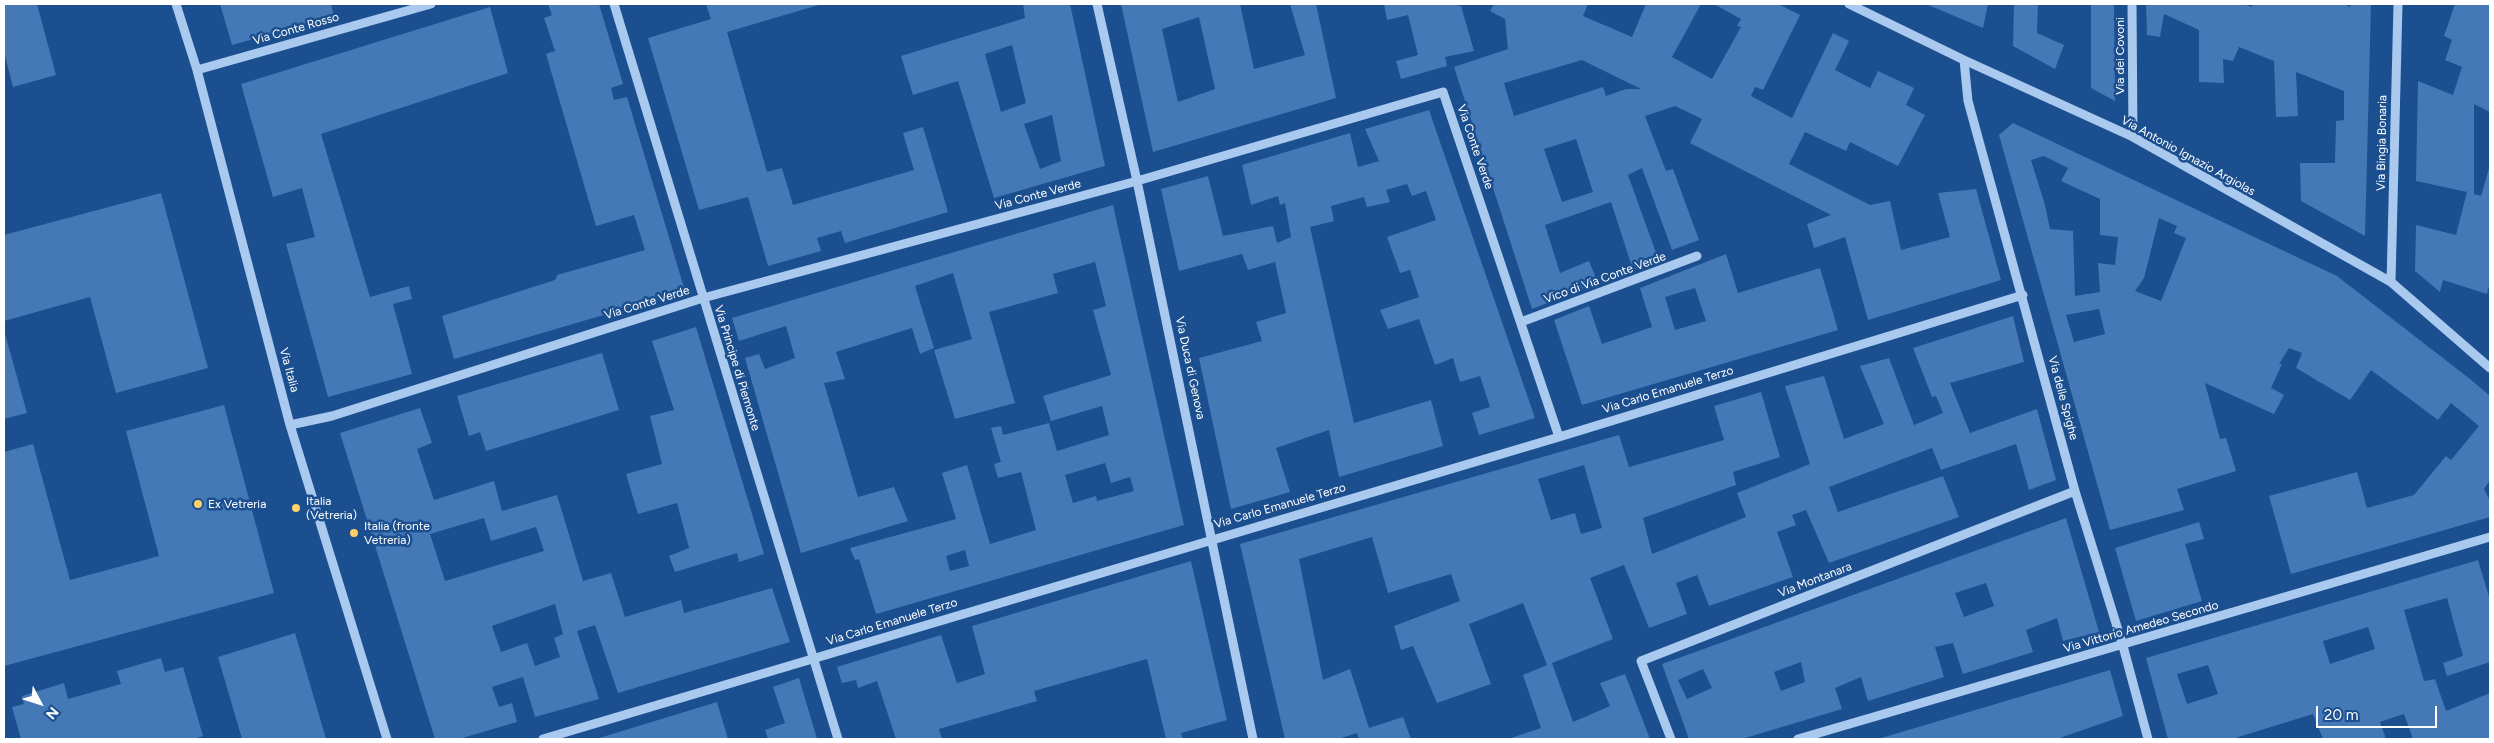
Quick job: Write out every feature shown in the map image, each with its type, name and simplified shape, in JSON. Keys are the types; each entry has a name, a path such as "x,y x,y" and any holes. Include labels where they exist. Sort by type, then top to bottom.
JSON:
{"street":[{"name":"Via Italia","path":"176,4 197,70 290,425 387,739"},
{"name":"Via Conte Rosso","path":"197,70 431,4"},
{"name":"Via Principe di Piemonte","path":"614,4 838,739"},
{"name":"Via Duca di Genova","path":"1097,4 1137,181 1253,739"},
{"name":"Via Antonio Ignazio Argiolas","path":"1849,4 1964,60 2133,137 2391,282 2490,368"},
{"name":"Via dei Covoni","path":"2132,4 2133,137"},
{"name":"Via Bingia Bonaria","path":"2391,282 2398,4"},
{"name":"Via delle Spighe","path":"1964,60 1968,101 2023,294 2075,491 2123,646 2148,739"},
{"name":"Via Conte Verde","path":"290,425 332,416 703,298 1137,181 1443,92 1559,437"},
{"name":"Vico di Via Conte Verde","path":"1521,322 1697,256"},
{"name":"Via Carlo Emanuele Terzo","path":"543,739 1212,538 1559,437 2023,294"},
{"name":"Via Montanara","path":"1671,739 1641,661 2075,491"},
{"name":"Via Vittorio Amedeo Secondo","path":"1798,739 2123,646 2490,536"}],"building":[{"path":"4,4 37,4 56,75 13,87 4,52"},
{"path":"220,4 331,4 334,17 232,45"},
{"path":"548,4 599,4 623,84 611,88 614,100 627,97 685,291 454,359 442,316 552,281 556,279 557,275 645,250 634,215 596,226 546,54 555,51 544,18 552,15"},
{"path":"706,4 822,4 727,32 767,172 782,168 793,205 914,170 903,133 923,127 948,212 845,243 841,231 817,238 821,251 768,266 748,197 699,210 648,38 711,19"},
{"path":"1023,4 1070,4 1105,166 994,198 958,81 913,95 901,56 1025,18","holes":["1012,45 1026,103 1001,112 985,54","1052,115 1061,161 1040,169 1024,124"]},
{"path":"1121,4 1240,4 1254,69 1305,55 1290,4 1316,4 1336,98 1153,152","holes":["1199,17 1215,89 1178,102 1162,29"]},
{"path":"1384,4 1448,4 1461,6 1474,51 1445,57 1447,66 1401,79 1396,61 1418,55 1408,15 1387,20"},
{"path":"1494,4 1588,4 1583,16 1632,37 1646,4 1701,4 1672,57 1712,79 1741,27 1737,26 1741,19 1714,4 1778,4 1800,15 1763,90 1755,87 1751,96 1792,118 1833,33 1849,41 1835,70 1870,88 1878,71 1914,88 1906,105 1925,115 1898,166 1850,142 1846,151 1805,132 1789,164 1870,205 1890,201 1901,250 1950,237 1938,193 1976,189 2001,280 1868,320 1845,237 1814,248 1807,224 1831,215 1690,143 1702,119 1675,106 1645,116 1666,171 1673,169 1699,240 1672,250 1642,168 1628,175 1659,261 1633,270 1611,202 1545,225 1560,273 1589,261 1598,283 1578,290 1568,290 1570,294 1532,309 1454,67 1508,49 1505,19 1490,11","holes":["1582,60 1641,89 1626,89 1606,96 1603,87 1514,116 1504,83","1576,139 1593,192 1562,202 1544,149"]},
{"path":"1926,4 1988,4 1983,28"},
{"path":"2014,4 2038,4 2037,33 2064,45 2055,69 2013,46"},
{"path":"2091,4 2114,4 2115,101 2091,88"},
{"path":"2146,4 2244,4 2252,7 2253,4 2344,4 2350,7 2351,4 2371,4 2365,236 2301,201 2300,163 2335,163 2336,121 2344,120 2344,91 2296,72 2298,116 2276,117 2274,61 2239,47 2233,61 2223,59 2224,83 2199,82 2199,30 2164,14 2160,37 2147,35"},
{"path":"2455,4 2490,4 2490,112 2474,104 2474,194 2481,196 2490,165 2490,282 2487,294 2443,280 2440,292 2415,271 2416,225 2456,235 2467,192 2416,181 2418,81 2453,95 2462,67 2445,60 2452,40 2444,36"},
{"path":"490,7 508,73 321,134 370,297 409,286 412,299 393,304 412,374 328,397 286,244 315,237 302,188 273,197 241,84"},
{"path":"1429,110 1535,418 1479,435 1472,413 1490,407 1480,376 1460,382 1453,358 1435,365 1419,319 1388,329 1380,310 1419,297 1410,270 1400,273 1387,237 1436,220 1426,191 1412,196 1407,184 1386,190 1390,202 1367,207 1364,197 1331,206 1334,221 1310,227 1354,423 1431,400 1443,446 1339,477 1329,430 1276,448 1290,492 1231,509 1199,358 1262,341 1256,322 1286,313 1275,262 1248,270 1242,254 1179,271 1161,189 1208,176 1223,236 1273,226 1277,243 1291,237 1285,203 1280,205 1278,196 1251,205 1242,165 1350,133 1358,167 1379,161 1365,129"},
{"path":"2013,123 2337,276 2470,379 2490,396 2490,480 2484,489 2490,501 2490,517 2291,574 2269,496 2357,472 2367,508 2414,495 2446,456 2451,460 2479,426 2451,403 2438,420 2371,370 2350,400 2296,368 2302,353 2289,348 2279,364 2282,364 2271,388 2284,395 2274,414 2205,383 2220,439 2226,438 2236,471 2177,489 2184,510 2110,530 1999,135","holes":["2044,156 2068,168 2061,181 2100,199 2100,235 2118,237 2115,265 2098,263 2100,292 2075,296 2073,231 2050,229 2045,205 2031,160","2159,218 2177,226 2174,233 2186,238 2161,301 2135,291 2144,278","2099,309 2105,334 2074,342 2066,315"]},
{"path":"161,193 208,368 116,393 90,297 4,321 4,235"},
{"path":"1113,205 1184,525 876,614 859,559 855,560 850,548 956,519 942,473 967,465 990,544 1036,530 1021,472 998,478 994,464 1001,462 991,428 1001,426 1003,435 1049,423 1057,451 1109,435 1102,406 1051,421 1043,396 1111,375 1093,310 1106,306 1095,262 1053,274 1058,293 989,312 1015,403 955,419 934,350 972,339 953,273 915,286 934,348 920,354 912,328 836,352 845,379 824,383 858,497 894,487 908,521 801,553 745,358 759,354 765,369 795,358 786,326 739,341 732,318","holes":["1105,463 1111,483 1130,477 1134,491 1097,501 1096,496 1073,503 1065,475","965,550 969,566 950,571 946,556"]},
{"path":"1726,254 1738,293 1820,268 1838,330 1582,405 1554,320 1589,306 1602,344 1652,327 1640,288","holes":["1695,288 1706,321 1675,330 1665,297"]},
{"path":"2013,316 2024,362 1950,383 1970,433 2037,409 2056,480 2029,490 2016,444 1941,470 1932,448 1829,487 1838,512 1943,476 1959,517 1829,563 1806,510 1792,515 1796,525 1777,532 1793,577 1709,606 1697,575 1676,583 1687,614 1649,628 1624,565 1590,578 1613,639 1552,663 1573,722 1610,706 1600,683 1625,674 1650,739 1508,739 1541,728 1523,675 1547,665 1523,603 1469,624 1491,684 1437,703 1413,646 1401,650 1394,626 1460,601 1451,574 1388,593 1372,537 1299,559 1323,680 1350,669 1369,728 1403,717 1411,739 1359,739 1357,733 1338,739 1285,739 1240,544 1619,435 1629,467 1724,440 1714,406 1761,392 1780,457 1733,472 1736,485 1643,518 1652,554 1746,517 1737,493 1810,464 1785,386 1824,376 1844,439 1884,424 1860,366 1889,358 1914,425 1943,413 1936,396 1932,397 1913,348","holes":["1584,465 1602,528 1581,534 1575,513 1551,520 1538,479"]},
{"path":"696,327 764,554 739,562 737,553 675,572 669,556 689,548 677,503 638,514 626,474 662,464 650,416 674,410 652,341"},
{"path":"4,330 27,413 4,419"},
{"path":"602,353 619,410 486,451 480,432 469,436 457,396"},
{"name":"Ex Vetreria","path":"224,405 274,593 4,666 4,452 33,444 70,580 159,556 126,431"},
{"path":"420,408 432,443 417,449 434,500 494,481 502,511 557,495 583,581 611,573 625,617 681,600 684,613 772,588 790,642 618,693 595,625 577,631 599,699 535,717 523,677 492,687 499,707 512,703 517,722 459,739 435,739 340,433","holes":["484,518 491,541 536,527 544,551 445,581 430,534","555,604 563,634 554,638 560,657 535,666 527,643 501,652 492,626"]},
{"path":"2066,518 2099,632 2063,641 2057,618 2026,630 2033,652 1963,674 1953,643 1935,647 1944,677 1868,701 1861,677 1835,688 1842,709 1742,739 1689,739 1662,664","holes":["1986,583 1994,606 1964,617 1955,593","1801,662 1805,682 1781,691 1774,672","1703,669 1712,688 1687,699 1678,680"]},
{"path":"2199,522 2204,539 2185,544 2202,601 2136,621 2115,548"},
{"path":"2478,560 2490,600 2490,662 2447,676 2443,663 2463,656 2447,598 2404,610 2424,681 2435,679 2446,711 2490,693 2490,739 2413,739 2404,714 2380,722 2386,739 2323,739 2313,714 2232,739 2168,739 2146,658","holes":["2368,627 2375,649 2330,664 2323,641","2208,665 2218,694 2187,704 2177,674"]},
{"path":"1191,561 1227,720 1181,733 1183,739 1166,739 1147,659 1034,691 1037,701 939,729 942,739 896,739 877,681 858,688 856,680 842,683 837,667 941,635 957,683 985,674 972,626"},
{"path":"295,633 326,739 242,739 218,657"},
{"path":"161,658 165,672 183,667 203,736 193,739 21,739 12,707 24,704 22,696 64,683 68,699 121,684 117,671"},
{"path":"2110,670 2123,716 2057,739 1878,739"},
{"path":"799,678 817,739 768,739 765,730 785,723 773,687"},
{"path":"717,702 728,739 596,739"}],"place":[{"name":"Ex Vetreria","path":"198,504"},
{"name":"Italia (Vetreria)","path":"296,508"},
{"name":"Italia (fronte Vetreria)","path":"354,533"}]}
